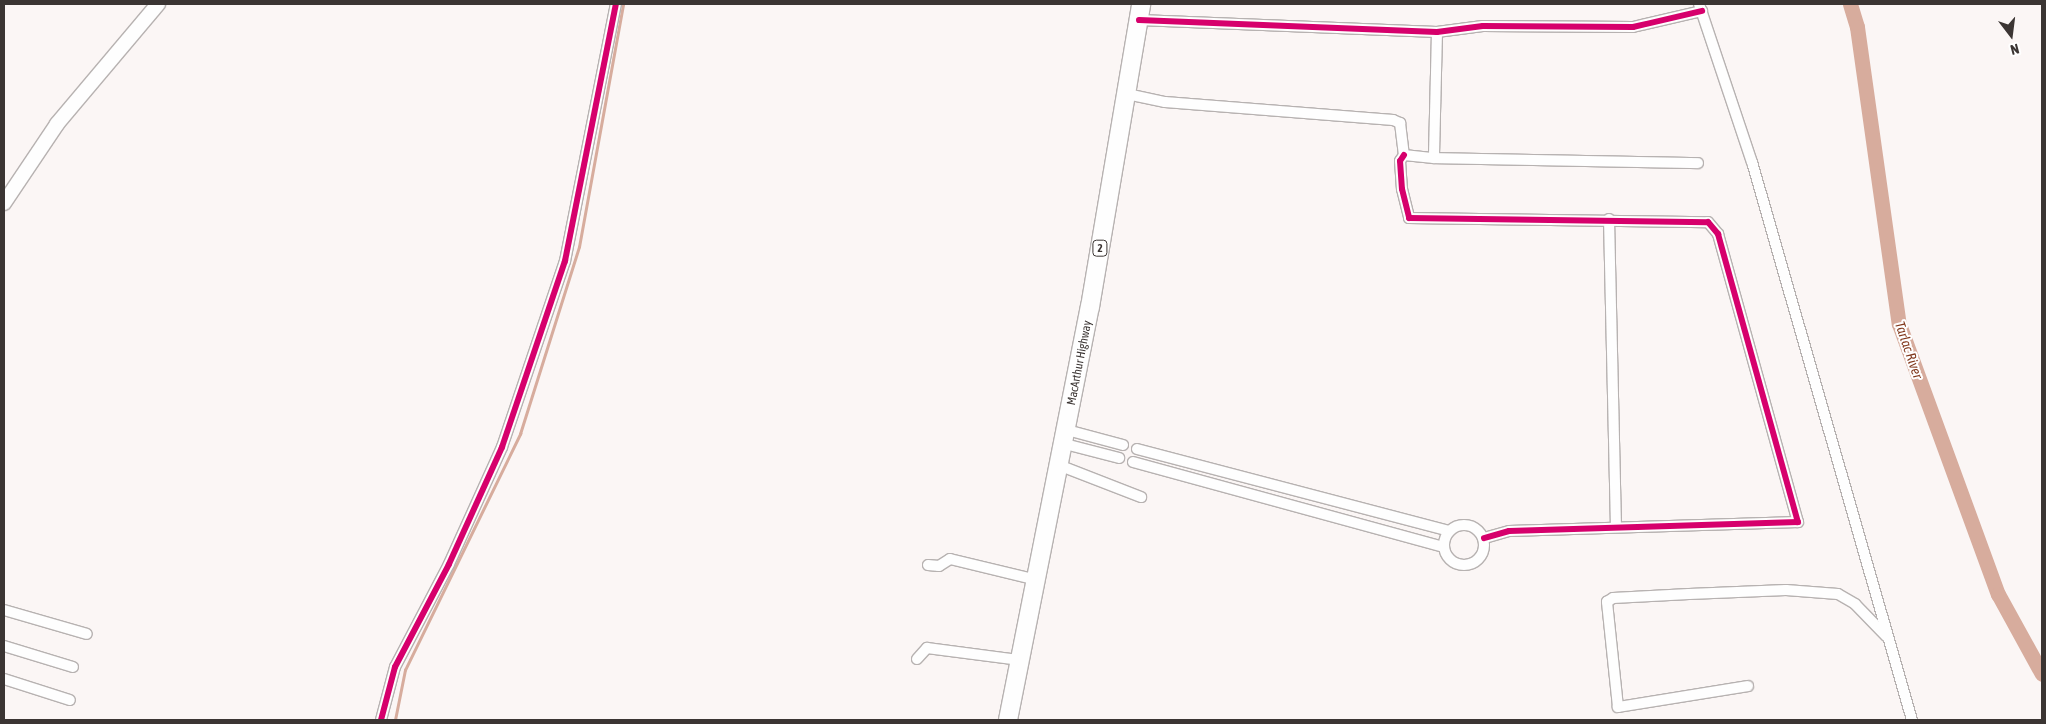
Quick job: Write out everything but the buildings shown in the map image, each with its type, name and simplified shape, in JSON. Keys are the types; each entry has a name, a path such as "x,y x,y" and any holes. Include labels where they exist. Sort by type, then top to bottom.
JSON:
{"highway":[{"name":"MacArthur Highway","path":"1008,720 1061,466 1128,94 1140,12"}],"street":[{"path":"4,203 57,124 158,4"},
{"path":"382,720 395,667 449,564 502,447 562,268 616,4"},
{"path":"1140,12 1437,32 1483,26 1633,27 1701,7 1752,162 1912,720"},
{"path":"1434,158 1437,32"},
{"path":"1128,94 1165,102 1393,120 1400,123 1404,155 1400,161 1402,189 1409,218 1694,219 1708,222 1718,234 1798,522 1509,530 1484,538"},
{"path":"1404,155 1434,158 1698,163"},
{"path":"1608,219 1616,527"},
{"path":"1066,437 1123,445"},
{"path":"1066,437 1119,458"},
{"path":"1137,449 1449,531 1468,525 1484,538"},
{"path":"1133,462 1444,547"},
{"path":"1061,466 1140,497"},
{"path":"1215,484 1217,470"},
{"path":"1286,504 1290,489"},
{"path":"1360,524 1364,509"},
{"path":"1449,531 1444,547 1451,562 1462,566 1473,564 1481,557 1484,538"},
{"path":"928,565 939,566 950,559 1038,580"},
{"path":"1748,686 1618,707 1607,602 1613,598 1786,590 1838,594 1855,604 1888,639"},
{"path":"4,610 87,634"},
{"path":"4,646 73,667"},
{"path":"917,659 927,648 1020,660"},
{"path":"4,679 70,700"}],"waterway":[{"path":"395,720 405,670 520,434 579,247 623,4"},
{"name":"Tarlac River","path":"1850,4 1857,27 1899,324 1998,594 2042,674"}],"cycle path":[{"path":"381,720 395,667 449,564 502,447 565,261 616,4"},
{"path":"1139,20 1437,32 1483,26 1633,27 1702,11"},
{"path":"1404,155 1400,161 1402,189 1409,218 1708,222 1718,234 1798,522 1509,531 1484,538"}]}
